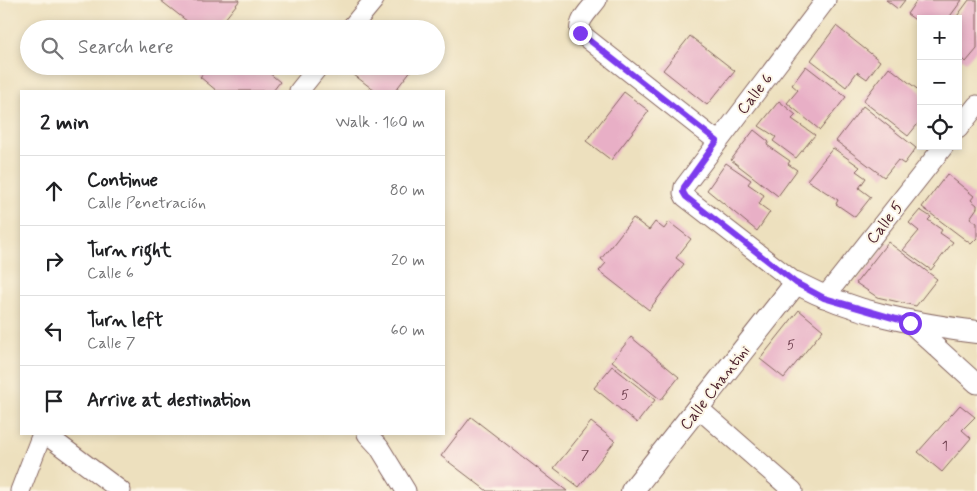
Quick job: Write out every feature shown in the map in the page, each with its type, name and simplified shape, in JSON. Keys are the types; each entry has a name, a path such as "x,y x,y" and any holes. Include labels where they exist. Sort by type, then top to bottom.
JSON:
{"street":[{"path":"357,20 374,0"},
{"path":"598,0 581,21 580,33 717,141"},
{"name":"Calle 6","path":"796,283 686,197 683,192 684,187 717,141 826,0"},
{"path":"300,90 312,75"},
{"path":"962,124 977,105"},
{"name":"Calle 5","path":"824,298 941,150"},
{"path":"796,283 824,298 910,323 977,332"},
{"name":"Calle Chantini","path":"632,491 796,283"},
{"path":"910,323 977,384"},
{"path":"697,407 793,491"},
{"path":"20,491 44,435"},
{"path":"45,435 121,491"},
{"path":"368,435 379,447 406,491"}],"building":[{"path":"160,0 240,0 224,20 186,20"},
{"path":"886,0 905,0 898,9"},
{"path":"917,0 962,0 951,15 917,15 917,21 907,14"},
{"path":"969,0 977,0 977,49 966,62 962,60 962,15 958,15"},
{"path":"836,26 880,61 867,79 857,72 846,87 811,60"},
{"path":"690,36 735,71 707,105 663,70"},
{"path":"806,66 846,97 820,130 787,103 798,90 792,85"},
{"path":"889,67 917,89 917,125 908,136 863,101"},
{"path":"202,75 272,75 280,82 274,90 216,90 200,77"},
{"path":"354,75 407,75 396,90 374,90"},
{"path":"624,92 649,111 611,160 586,141"},
{"path":"779,101 796,115 792,119 815,135 796,158 773,141 776,137 759,126"},
{"path":"863,106 916,148 904,164 898,160 884,177 836,141"},
{"path":"754,130 769,142 767,145 790,161 788,164 797,170 778,196 731,160"},
{"path":"833,148 860,167 856,171 866,178 859,188 871,197 855,217 836,204 838,200 807,180"},
{"path":"726,163 751,180 748,184 764,195 759,204 770,212 757,231 707,190"},
{"path":"947,174 974,196 971,200 977,205 977,208 970,218 977,223 977,238 971,244 922,207"},
{"path":"920,210 931,217 928,220 942,230 940,233 953,242 931,270 903,250 919,231 909,223"},
{"path":"633,218 649,230 655,222 664,229 669,222 691,239 676,258 684,264 649,310 599,271 606,263 601,259"},
{"path":"888,242 937,279 916,306 877,297 856,283"},
{"path":"799,310 823,330 784,378 760,359"},
{"path":"631,337 679,377 661,400 612,361"},
{"path":"612,366 655,400 637,423 594,388"},
{"path":"960,405 975,417 962,430 971,438 942,472 918,452"},
{"path":"471,417 567,491 487,491 441,456"},
{"path":"591,422 615,441 579,487 554,468"}],"route":[{"path":"580,33 717,141 684,187 683,192 686,197 796,283 824,298 910,323"}]}
